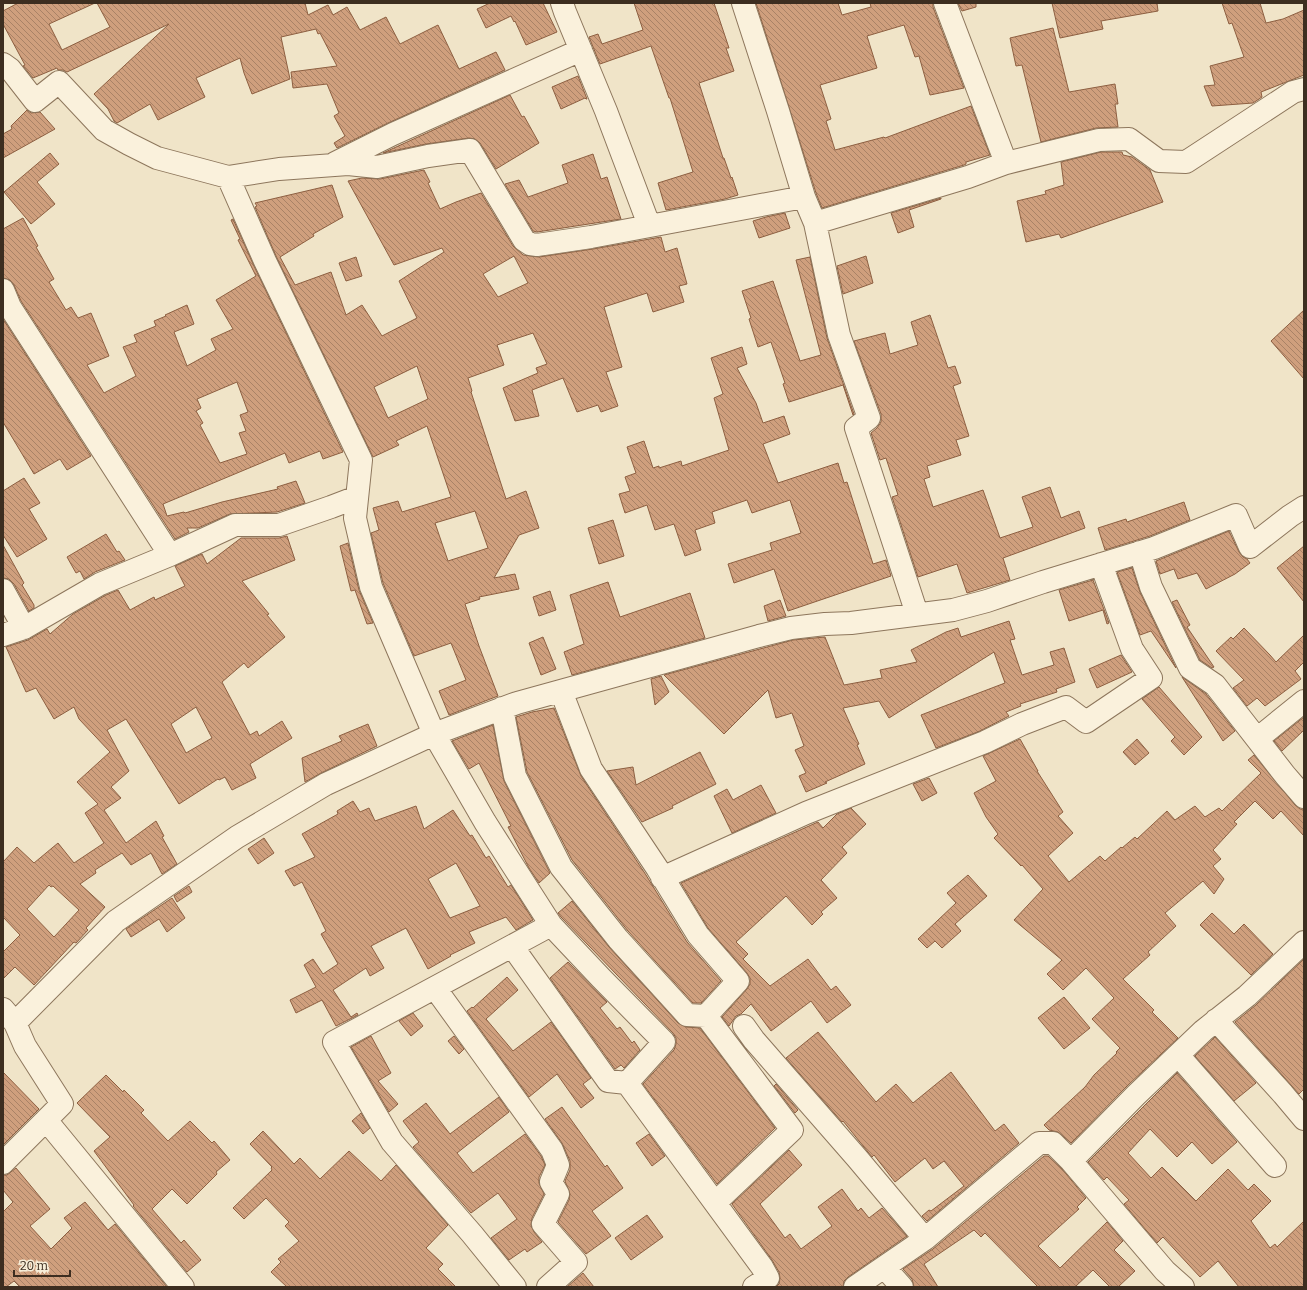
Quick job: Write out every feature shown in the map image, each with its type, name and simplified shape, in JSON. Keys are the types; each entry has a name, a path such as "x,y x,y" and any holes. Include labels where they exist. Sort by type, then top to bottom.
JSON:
{"street":[{"path":"562,3 606,111 649,225"},
{"path":"743,3 804,197 815,223 839,335 869,418 856,428 917,614"},
{"path":"945,3 1006,163"},
{"path":"328,166 393,134 581,50"},
{"path":"3,64 10,69 35,101 59,82 104,130 157,158 228,177 279,169 348,164 377,167 428,156 470,150 524,240 530,244 537,245 591,237 804,197"},
{"path":"815,223 968,177 1006,163 1100,140 1129,139 1159,161 1186,162 1294,92 1304,89"},
{"path":"228,177 265,261 361,460 356,518 371,588 434,734 485,822 551,924 601,978 664,1042 627,1083"},
{"path":"3,290 10,307 170,555"},
{"path":"3,635 24,628 100,584 170,555 235,525 279,524 357,497"},
{"path":"3,1163 62,1104 25,1046 9,1016 116,921 237,837 326,784 434,734 502,708 561,691 791,628 896,618 953,610 987,601 1154,548 1236,515 1250,546 1304,507"},
{"path":"1140,552 1151,587 1190,668 1215,685 1304,797"},
{"path":"662,878 806,813 985,742 1022,724 1066,707 1086,722 1151,678 1132,649 1101,564"},
{"path":"3,590 24,628"},
{"path":"561,691 592,769 698,935 738,981 706,1016"},
{"path":"1257,738 1304,701"},
{"path":"502,708 515,776 561,867 618,938 687,1014 706,1016 792,1130 715,1203"},
{"path":"515,1287 472,1234 392,1142 334,1042 551,924"},
{"path":"1071,1161 1178,1055 1216,1020 1247,996 1304,942"},
{"path":"512,946 608,1081 627,1083 762,1267 768,1278 754,1287"},
{"path":"435,988 552,1150 558,1165 551,1182 558,1194 543,1224 576,1262 548,1287"},
{"path":"1216,1020 1283,1094 1304,1120"},
{"path":"744,1026 754,1040 857,1158 925,1239"},
{"path":"1178,1055 1274,1166"},
{"path":"46,1120 183,1287"},
{"path":"854,1287 925,1239 1039,1142 1052,1143 1071,1161 1165,1271 1183,1287"},
{"path":"884,1267 902,1287"}],"building":[{"path":"18,3 95,3 49,24 62,50 110,27 97,3 305,3 308,15 328,5 333,15 347,7 360,30 386,17 400,44 438,25 459,69 496,52 505,70 337,148 334,143 345,136 334,116 339,113 327,84 293,88 291,72 337,66 320,33 318,34 316,29 281,37 290,79 252,94 240,58 196,78 205,97 158,120 150,104 117,123 114,121 108,109 94,94 169,24 67,72 58,70 57,68 33,78 23,66 25,65 3,24 3,11"},
{"path":"490,3 543,3 557,32 526,45 515,21 514,22 511,16 486,28 477,9"},
{"path":"634,3 714,3 729,48 726,48 734,71 699,83 723,158 731,178 732,177 738,195 725,199 666,210 658,183 693,172 670,98 651,46 600,64 589,37 598,34 602,44 643,30"},
{"path":"756,3 838,3 842,15 871,7 870,3 933,3 933,7 964,88 930,95 919,56 915,57 904,25 867,36 877,68 820,85 831,119 826,121 835,150 884,137 885,138 971,106 990,155 966,162 964,165 822,208"},
{"path":"958,3 976,3 976,7 962,11"},
{"path":"1052,3 1157,3 1158,11 1101,21 1103,29 1060,38"},
{"path":"1222,3 1260,3 1266,23 1283,19 1304,10 1304,75 1261,92 1262,97 1253,103 1212,106 1204,86 1215,85 1210,66 1244,57 1232,23 1229,24"},
{"path":"1053,28 1069,92 1115,84 1118,104 1115,104 1118,127 1096,128 1041,142 1022,65 1016,66 1010,38"},
{"path":"578,76 587,99 585,98 561,109 552,87"},
{"path":"510,95 539,143 496,169 480,143 475,139 469,138 426,144 383,153"},
{"path":"27,110 31,113 40,112 55,129 3,158 3,134 12,129 11,126"},
{"path":"1101,152 1122,152 1123,155 1132,157 1150,170 1163,202 1061,238 1059,234 1026,242 1017,201 1046,194 1045,191 1064,185 1061,162"},
{"path":"50,153 59,164 37,182 55,204 31,224 4,192"},
{"path":"593,154 601,179 607,177 621,219 537,232 533,231 505,184 519,180 528,197 568,183 562,165"},
{"path":"424,170 430,182 428,183 440,209 481,193 513,246 523,255 539,257 661,237 665,252 677,248 687,284 679,286 684,302 653,312 647,293 604,307 622,367 606,372 618,406 601,412 598,405 577,412 563,378 532,390 539,416 515,421 503,388 538,373 536,368 547,364 533,333 497,345 504,365 468,378 471,392 506,499 526,491 539,528 519,535 494,578 515,574 519,589 479,597 480,599 465,604 498,696 449,715 439,691 466,680 451,643 414,656 383,583 371,533 379,530 373,508 398,501 402,512 451,497 427,426 396,441 399,445 373,457 276,256 255,207 257,206 255,203 332,185 343,217 313,234 314,236 280,257 295,285 331,272 346,315 362,305 382,336 417,318 399,281 444,252 442,248 394,265 348,181 362,178 380,179","holes":["514,256 528,283 498,297 483,274","417,366 428,399 388,418 374,387","475,511 488,548 448,561 435,523"]},
{"path":"941,198 909,210 914,227 898,233 891,213"},
{"path":"785,213 790,228 759,238 753,221"},
{"path":"23,218 38,246 36,247 54,279 49,282 66,310 71,307 78,318 91,313 109,356 87,365 104,393 136,376 123,347 137,342 134,335 156,326 154,321 166,316 165,315 187,305 194,324 174,332 187,366 216,350 211,339 233,329 216,300 256,276 238,240 240,239 231,220 233,219 343,452 323,459 320,451 289,463 285,453 163,504 167,516 185,513 222,502 278,489 277,487 296,481 305,503 277,512 230,514 198,528 187,528 189,532 175,539 21,301 14,285 10,280 3,278 3,229","holes":["237,382 248,412 240,415 246,431 239,433 247,454 220,463 200,425 203,423 196,411 201,408 197,399"]},
{"path":"866,256 873,283 843,294 837,266"},
{"path":"356,257 362,276 346,281 339,263"},
{"path":"810,257 827,338 854,414 853,415 843,385 789,402 783,384 785,383 771,342 758,347 749,319 751,318 742,291 773,281 800,361 821,355 796,260"},
{"path":"1304,310 1304,379 1271,341"},
{"path":"930,315 948,368 955,366 961,383 953,386 969,436 956,440 961,455 927,466 930,477 924,479 933,507 983,490 1000,538 1033,527 1022,497 1050,487 1061,518 1079,511 1085,528 1003,558 1010,580 967,593 957,564 918,577 892,497 898,495 886,458 880,460 871,433 881,422 881,414 854,341 885,333 890,354 918,345 911,322"},
{"path":"3,319 91,456 67,470 60,459 34,474 3,422"},
{"path":"742,347 747,364 737,368 756,403 763,423 784,416 790,434 763,444 778,483 838,463 844,483 847,482 873,564 886,560 891,576 788,611 774,569 734,583 728,564 772,550 770,543 801,533 790,500 752,513 747,500 712,512 715,523 695,530 701,550 685,556 674,524 655,530 647,505 625,513 619,494 630,491 625,477 636,473 627,447 644,441 653,468 659,466 659,468 681,461 682,466 729,450 714,398 723,394 711,358"},
{"path":"24,478 40,503 29,509 47,539 17,557 3,535 3,491"},
{"path":"1184,502 1190,520 1150,536 1105,550 1098,528 1126,519 1127,522"},
{"path":"613,520 624,556 599,564 588,528"},
{"path":"1229,531 1239,552 1250,563 1235,574 1206,589 1197,573 1178,579 1174,569 1160,574 1156,561"},
{"path":"106,534 117,552 119,551 125,560 95,572 84,579 80,571 76,573 67,557"},
{"path":"287,536 295,560 242,581 269,614 267,615 285,637 248,668 244,663 222,682 250,735 257,731 259,736 282,721 292,738 250,764 256,778 232,790 225,777 219,780 218,779 179,804 126,719 107,730 129,771 111,787 121,798 104,810 126,843 156,821 164,836 162,837 177,864 162,874 151,853 131,865 122,853 95,870 96,873 80,884 105,907 86,928 88,930 76,943 74,942 34,985 15,967 3,979 3,952 20,935 3,917 3,862 17,847 34,863 58,843 74,863 104,843 85,813 98,804 77,782 110,752 79,719 74,707 54,719 36,688 26,692 6,647 28,640 47,629 50,634 73,614 106,595 118,590 130,610 154,597 155,600 185,586 175,566 202,554 207,564 241,538 279,538","holes":["196,707 212,738 186,753 171,724","49,885 51,887 53,886 79,910 54,937 27,909"]},
{"path":"348,543 359,590 373,623 367,624 355,590 351,591 340,546"},
{"path":"3,545 24,583 22,585 34,605 34,608 29,611 14,584 9,579 3,578"},
{"path":"1304,546 1304,602 1277,568"},
{"path":"1132,568 1140,592 1176,668 1151,631 1140,635 1117,572"},
{"path":"1093,580 1109,623 1107,624 1103,610 1069,621 1059,590"},
{"path":"608,582 620,617 690,593 705,638 572,675 564,652 584,644 570,595"},
{"path":"550,591 556,610 539,616 533,597"},
{"path":"780,600 786,616 768,621 764,606"},
{"path":"1177,600 1190,625 1187,627 1214,667 1212,668 1200,660 1172,602"},
{"path":"1009,621 1015,639 1010,640 1022,675 1054,665 1050,652 1064,648 1075,682 1056,689 1057,692 1020,704 1021,706 1006,712 1009,716 980,731 936,748 921,715 1005,683 994,652 889,718 879,701 843,708 859,744 857,745 865,764 806,792 799,776 806,773 795,750 804,746 792,713 776,718 768,690 724,734 664,675 793,640 825,637 844,685 882,678 880,670 917,662 911,650 946,632 958,628 961,637"},
{"path":"1244,628 1276,662 1304,635 1304,662 1295,671 1301,679 1265,706 1257,698 1247,706 1233,688 1244,680 1216,651 1231,637 1233,639"},
{"path":"543,637 556,669 541,675 529,643"},
{"path":"1121,655 1132,672 1097,688 1089,669"},
{"path":"661,676 669,692 655,705 651,679"},
{"path":"1182,677 1206,694 1235,731 1223,741"},
{"path":"1159,687 1202,737 1184,755 1171,741 1175,737 1142,699"},
{"path":"554,708 581,776 646,875 687,942 721,981 701,1003 693,1003 628,931 572,860 527,772 516,717"},
{"path":"1304,717 1304,730 1282,751 1274,741"},
{"path":"368,724 377,746 305,782 302,758 342,741 339,736"},
{"path":"493,725 504,781 550,873 539,883 529,868 508,827 511,826 479,763 469,769 452,741"},
{"path":"1020,739 1037,771 1063,812 1058,816 1073,833 1048,856 1069,882 1100,856 1105,861 1135,837 1137,839 1167,811 1175,820 1195,806 1205,817 1219,808 1222,811 1261,773 1248,760 1254,755 1295,805 1300,809 1304,809 1304,836 1281,811 1273,819 1255,801 1234,822 1237,824 1213,850 1221,859 1213,866 1224,879 1214,894 1203,881 1165,913 1176,926 1148,952 1150,955 1123,979 1154,1010 1152,1012 1178,1038 1127,1086 1071,1143 1058,1132 1049,1130 1044,1125 1085,1087 1094,1075 1117,1053 1116,1052 1120,1048 1092,1019 1114,998 1086,968 1063,990 1047,974 1062,960 1014,920 1043,889 1022,865 1021,866 994,838 998,834 986,817 974,793 996,781 983,756"},
{"path":"1137,739 1149,753 1135,765 1123,752"},
{"path":"700,752 716,784 672,806 673,808 642,822 607,771 633,767 636,785"},
{"path":"929,778 937,793 922,801 913,784"},
{"path":"761,785 776,813 732,833 714,796 727,789 733,800"},
{"path":"353,801 360,812 369,808 375,821 416,806 424,829 453,810 470,836 472,835 486,858 489,856 508,887 511,885 533,920 516,930 506,917 469,932 475,943 450,955 451,956 428,969 406,928 371,946 384,968 370,976 366,968 333,990 351,1017 357,1013 358,1015 336,1026 322,1000 296,1013 290,1000 316,987 304,965 313,959 323,974 338,964 321,934 326,931 302,882 294,886 285,871 315,857 302,834 338,814 337,811","holes":["456,863 480,906 450,918 428,879"]},
{"path":"851,808 866,824 842,847 847,853 821,880 837,898 821,912 823,914 812,925 786,896 736,942 748,954 743,959 770,986 808,959 831,990 836,986 851,1005 827,1023 811,1001 771,1031 751,1004 741,1014 736,1016 729,1026 722,1017 747,989 750,984 750,978 708,928 681,883 818,822 823,828 837,814"},
{"path":"264,838 274,853 258,864 248,849"},
{"path":"968,875 987,896 955,924 961,931 942,948 935,941 927,948 918,939 956,903 947,893"},
{"path":"189,886 192,892 177,902 174,896"},
{"path":"172,898 185,918 167,932 159,919 131,937 126,929"},
{"path":"572,901 609,947 678,1023 686,1027 700,1028 775,1128 717,1184 643,1084 674,1050 676,1038 673,1033 561,917 558,913"},
{"path":"1212,913 1234,934 1244,924 1273,954 1251,975 1200,925"},
{"path":"1304,959 1304,1089 1299,1094 1235,1022 1256,1005"},
{"path":"568,962 607,1002 600,1008 617,1029 620,1027 632,1043 634,1041 640,1050 624,1068 621,1065 615,1069 550,978"},
{"path":"507,977 518,990 486,1019 513,1051 551,1022 591,1078 583,1084 594,1098 581,1108 557,1074 529,1097 467,1011 472,1007 473,1008"},
{"path":"1064,997 1090,1028 1064,1049 1038,1018"},
{"path":"413,1013 423,1026 411,1036 399,1021"},
{"path":"818,1032 876,1102 896,1084 913,1103 951,1072 995,1131 1004,1124 1019,1143 927,1221 922,1216 964,1186 944,1161 933,1169 925,1158 895,1182 874,1155 872,1157 843,1121 842,1122 786,1058"},
{"path":"371,1036 391,1073 378,1081 398,1104 389,1112 351,1047"},
{"path":"454,1036 464,1049 459,1054 448,1041"},
{"path":"1215,1037 1256,1083 1234,1101 1195,1056"},
{"path":"3,1072 39,1109 3,1145"},
{"path":"1177,1073 1237,1142 1212,1164 1192,1142 1177,1157 1150,1129 1128,1153 1151,1178 1162,1167 1196,1201 1228,1169 1248,1190 1254,1184 1271,1201 1251,1221 1270,1248 1275,1244 1277,1247 1304,1221 1304,1287 1239,1287 1218,1261 1200,1277 1163,1237 1157,1243 1124,1204 1129,1200 1107,1177 1104,1180 1088,1162"},
{"path":"106,1075 144,1110 141,1113 168,1141 190,1121 212,1143 214,1141 230,1160 216,1172 217,1174 187,1204 172,1189 152,1209 181,1243 184,1240 201,1260 187,1272 133,1206 134,1205 94,1151 110,1137 77,1103"},
{"path":"776,1084 798,1110 795,1113 774,1086"},
{"path":"499,1097 509,1112 457,1153 473,1173 525,1134 541,1156 545,1165 539,1177 539,1183 544,1194 532,1218 531,1225 534,1232 542,1242 527,1252 525,1249 509,1260 491,1238 517,1219 498,1193 471,1213 413,1147 419,1142 403,1121 426,1103 450,1134"},
{"path":"562,1107 605,1167 607,1165 623,1188 592,1211 611,1236 586,1254 558,1222 569,1200 570,1194 565,1181 570,1170 570,1161 562,1143 545,1119"},
{"path":"361,1113 370,1128 363,1134 352,1121"},
{"path":"263,1131 294,1164 300,1158 320,1179 349,1151 381,1181 396,1165 448,1225 426,1248 443,1264 438,1269 456,1287 287,1287 271,1272 281,1262 278,1259 299,1241 285,1226 289,1222 266,1198 244,1219 233,1208 272,1170 272,1167 250,1144"},
{"path":"649,1134 665,1156 652,1166 636,1143"},
{"path":"789,1150 802,1165 760,1204 785,1238 790,1234 801,1249 832,1226 818,1207 842,1189 858,1211 861,1208 869,1218 882,1208 907,1236 848,1277 844,1281 843,1287 776,1287 779,1284 779,1272 732,1204"},
{"path":"1044,1156 1048,1156 1062,1169 1086,1198 1077,1207 1079,1209 1038,1246 1060,1268 1107,1222 1123,1241 1114,1250 1135,1271 1118,1287 1110,1287 1093,1270 1075,1287 1038,1287 985,1233 981,1237 974,1230 924,1264 938,1287 914,1287 912,1279 903,1269 933,1249"},
{"path":"16,1168 50,1209 30,1226 51,1249 72,1228 64,1218 85,1202 108,1230 115,1224 167,1287 20,1287 14,1281 6,1287 3,1287 3,1212 13,1202 3,1190 3,1175 7,1175"},
{"path":"647,1215 663,1237 631,1260 615,1238"},
{"path":"583,1273 594,1287 567,1287"}]}
